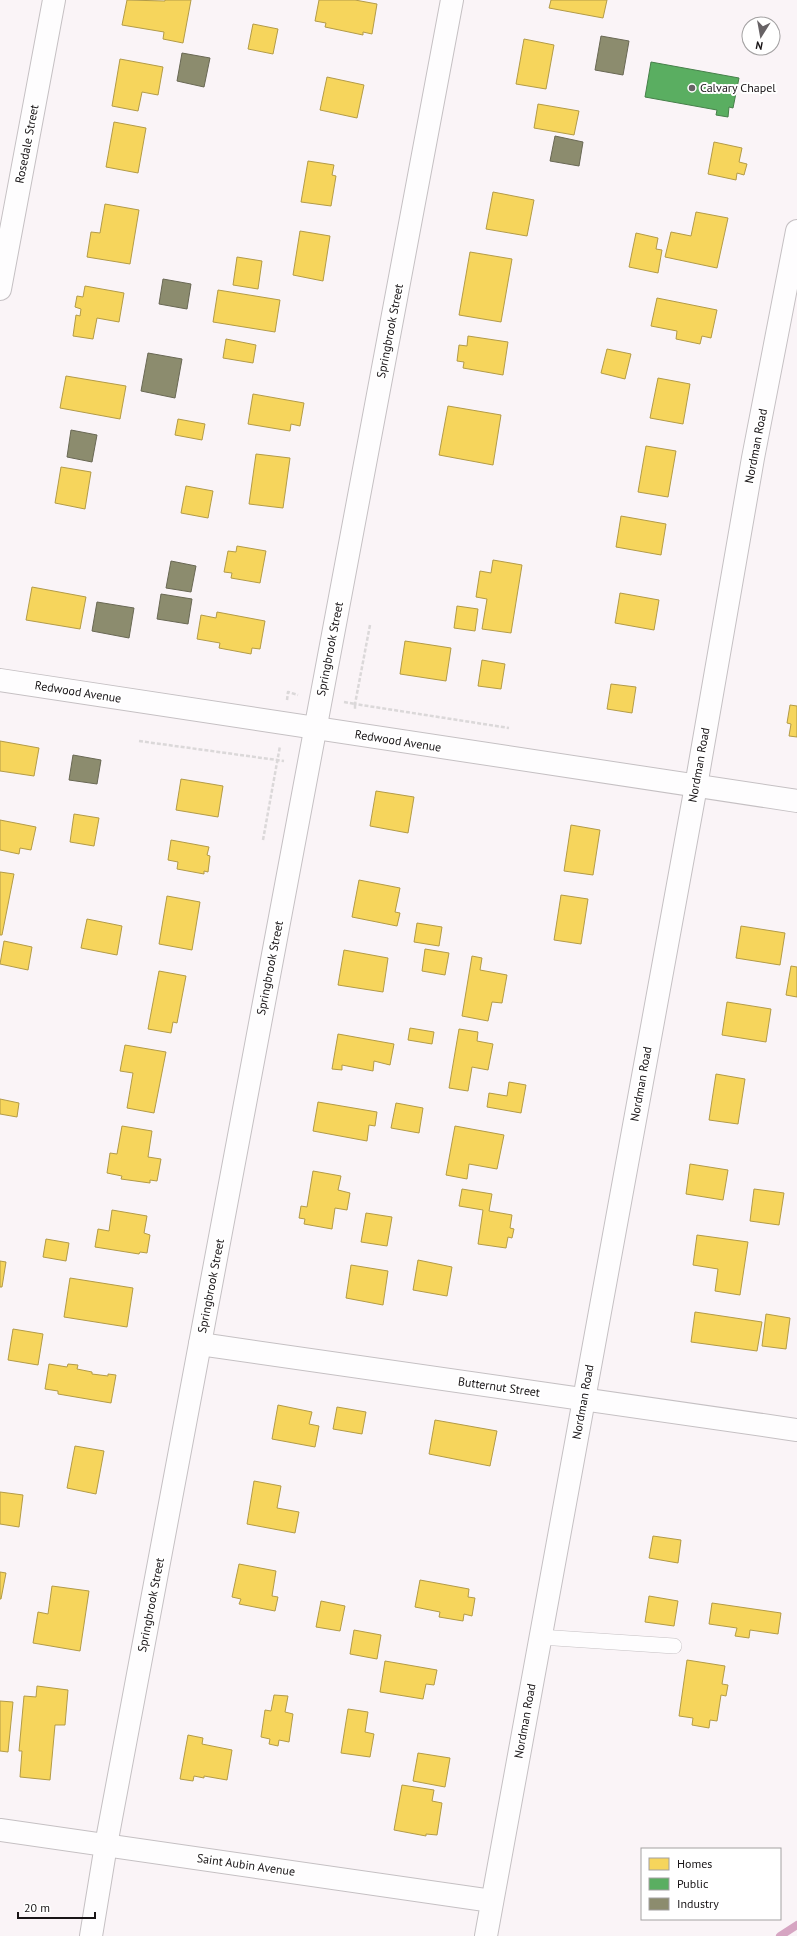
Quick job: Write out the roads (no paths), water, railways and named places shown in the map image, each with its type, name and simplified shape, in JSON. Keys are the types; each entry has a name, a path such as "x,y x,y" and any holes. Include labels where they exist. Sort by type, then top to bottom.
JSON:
{"street":[{"name":"Rosedale Street","path":"0,289 54,0"},
{"name":"Springbrook Street","path":"91,1936 106,1845 452,0"},
{"name":"Nordman Road","path":"486,1936 583,1398 696,786 754,458 797,231"},
{"name":"Redwood Avenue","path":"0,680 797,801"},
{"name":"Butternut Street","path":"200,1344 797,1430"},
{"name":"Saint Aubin Avenue","path":"0,1830 492,1901"}],"lane":[{"path":"540,1637 674,1646"}],"waterway":[{"path":"780,1936 797,1925"}],"place":[{"name":"Calvary Chapel","path":"692,88"}]}
